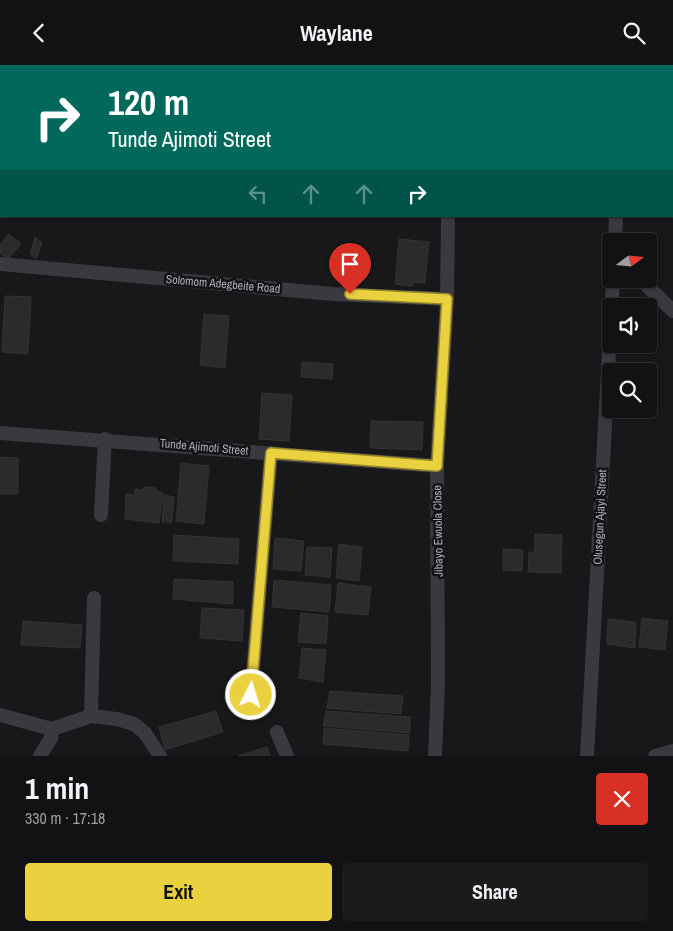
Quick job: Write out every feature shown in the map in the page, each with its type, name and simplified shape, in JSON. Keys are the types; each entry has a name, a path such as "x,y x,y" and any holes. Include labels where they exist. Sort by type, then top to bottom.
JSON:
{"street":[{"name":"Jibayo Ewuola Close","path":"435,756 438,666 437,466 447,299 448,217"},
{"path":"615,233 616,217"},
{"name":"Solomom Adegbeite Road","path":"0,264 333,294 447,299"},
{"name":"Olusegun Ajayi Street","path":"587,756 613,288"},
{"path":"649,288 673,311"},
{"name":"Tunde Ajimoti Street","path":"0,433 105,439 437,466"},
{"path":"101,515 105,439"},
{"path":"251,695 271,453"},
{"path":"91,716 94,598"},
{"path":"0,715 52,729 91,716 134,724 145,733 160,756"},
{"path":"40,756 52,739 52,729"},
{"path":"278,732 287,756"},
{"path":"655,756 673,751"}],"building":[{"path":"9,234 21,244 8,259 0,253 0,245"},
{"path":"35,237 42,243 36,259 30,254"},
{"path":"399,239 429,242 425,283 413,282 413,286 395,284"},
{"path":"5,296 31,297 28,354 2,352"},
{"path":"204,314 229,316 225,368 200,365"},
{"path":"302,362 333,364 332,379 301,377"},
{"path":"262,393 292,395 289,441 259,439"},
{"path":"371,421 423,422 422,450 370,448"},
{"path":"0,457 18,458 18,494 0,494"},
{"path":"181,463 209,466 204,524 176,521"},
{"path":"144,487 156,488 156,491 163,493 159,523 125,519 126,494 135,495 135,489 143,490"},
{"path":"164,495 174,497 172,522 162,522"},
{"path":"535,534 562,535 561,573 528,572 529,552 534,552"},
{"path":"174,535 239,539 238,564 173,561"},
{"path":"275,538 304,541 301,571 273,569"},
{"path":"339,544 362,547 359,581 336,578"},
{"path":"307,547 332,548 330,577 305,575"},
{"path":"503,549 523,550 522,571 503,570"},
{"path":"174,579 233,582 233,604 173,599"},
{"path":"274,580 331,585 329,612 272,607"},
{"path":"338,583 371,587 368,615 335,612"},
{"path":"202,608 244,610 242,641 200,638"},
{"path":"301,613 328,616 326,644 298,642"},
{"path":"642,618 668,621 665,650 639,647"},
{"path":"608,619 636,622 635,648 607,644"},
{"path":"23,621 82,625 80,648 21,645"},
{"path":"302,648 326,650 323,682 299,678"},
{"path":"330,691 403,696 401,714 327,708"},
{"path":"216,711 223,732 165,750 159,727"},
{"path":"326,711 410,717 410,733 323,726"},
{"path":"324,728 409,735 408,751 323,744"},
{"path":"267,747 270,756 238,756"}],"route":[{"path":"251,695 271,453 437,466 447,299 350,294"}]}
